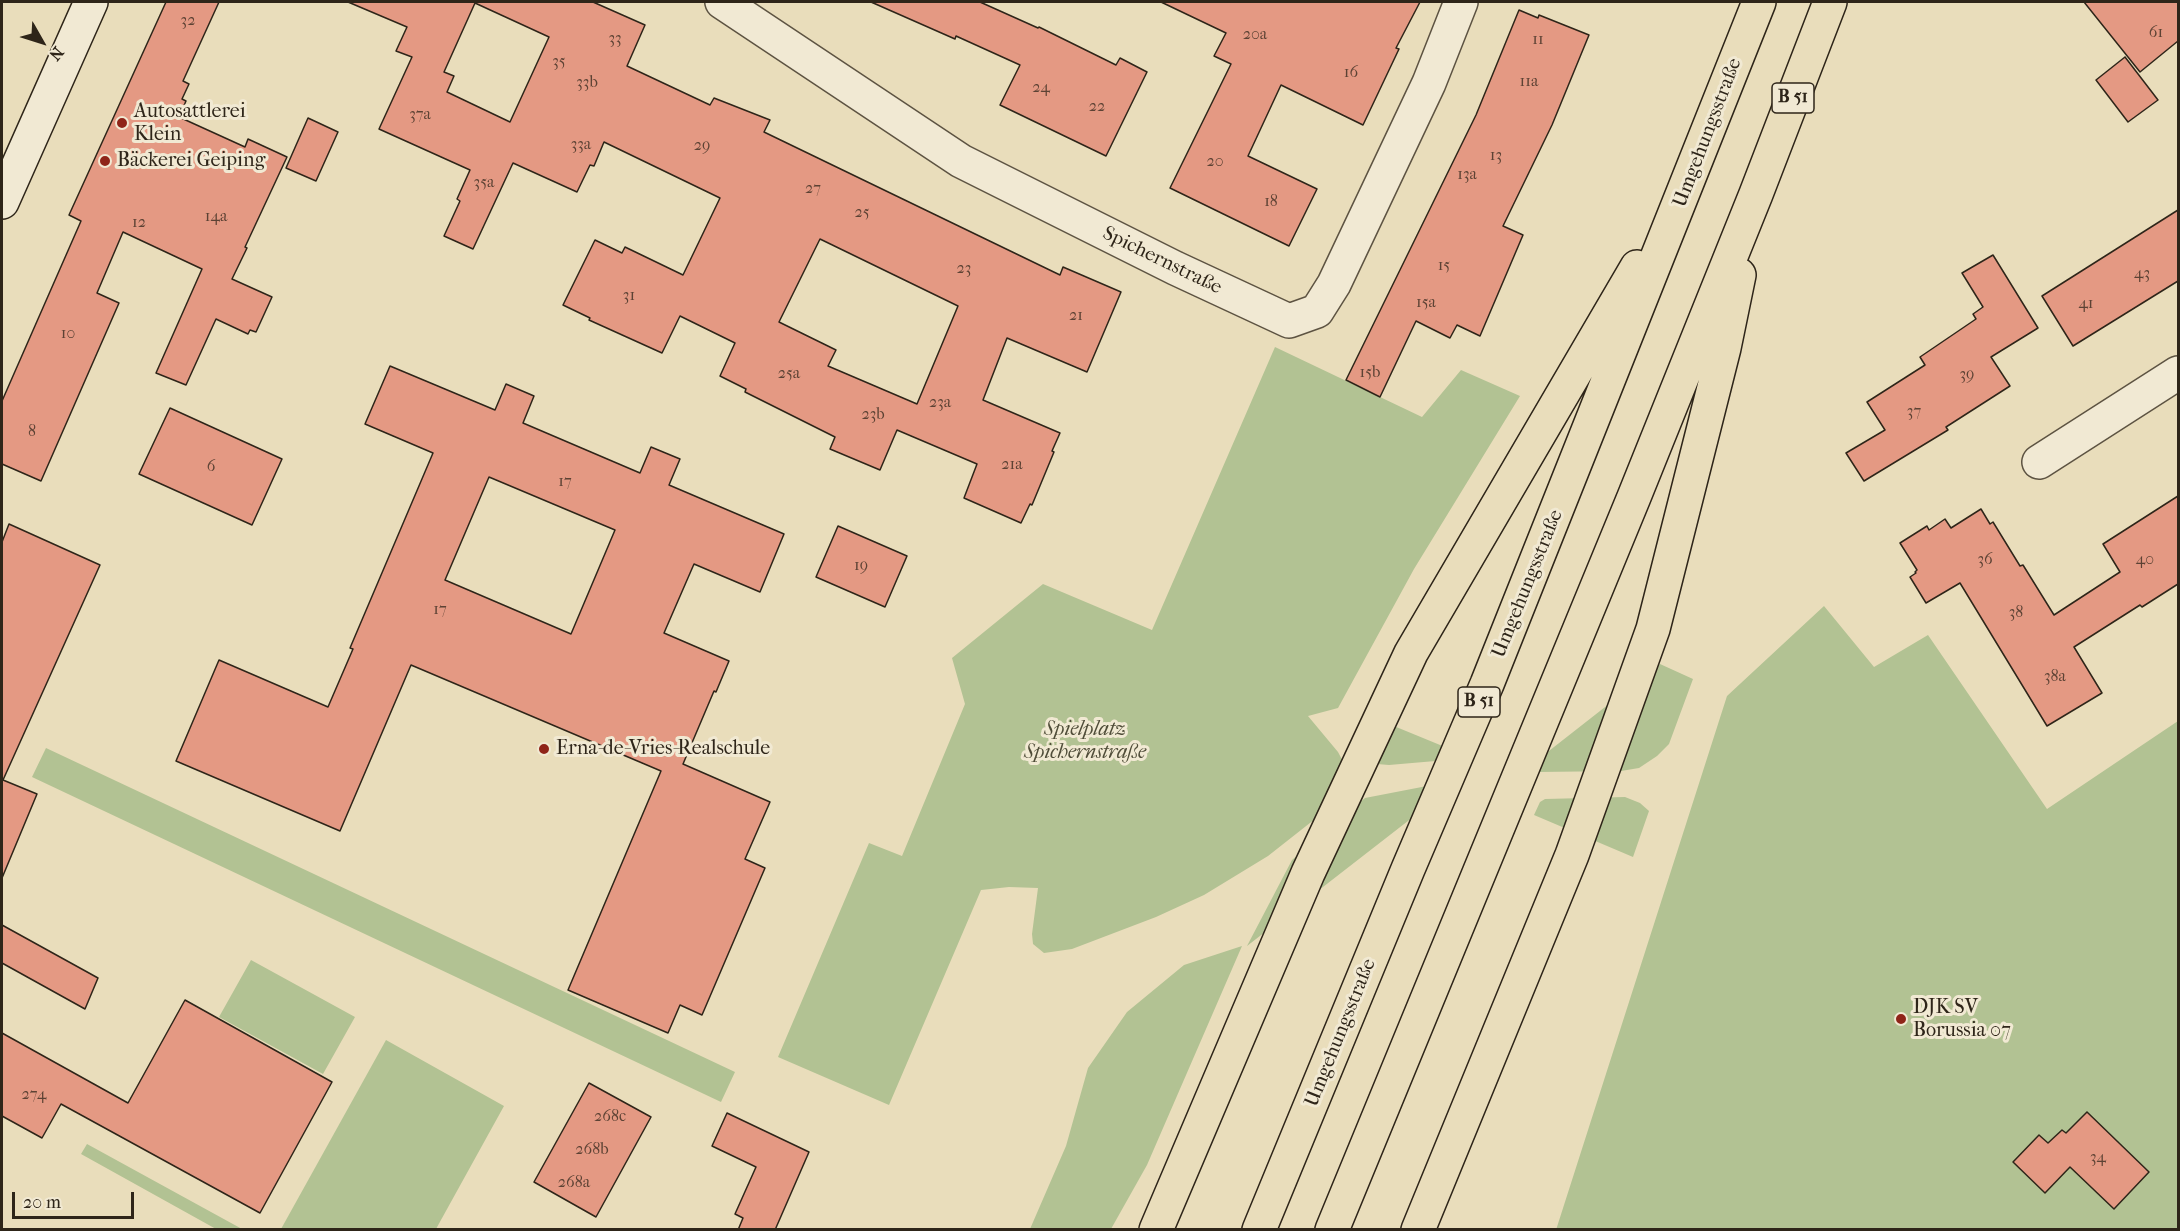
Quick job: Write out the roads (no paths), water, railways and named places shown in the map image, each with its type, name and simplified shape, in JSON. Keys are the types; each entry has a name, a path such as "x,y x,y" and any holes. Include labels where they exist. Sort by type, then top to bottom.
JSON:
{"highway":[{"name":"Umgehungsstraße","path":"1259,1230 1487,684 1759,2"},
{"name":"B 51","path":"1332,1230 1580,629 1756,194 1830,2"},
{"path":"1156,1230 1308,873 1411,653 1693,172"},
{"path":"1418,1230 1572,855 1653,629 1724,348 1756,194"}],"street":[{"path":"6,180 91,2"},
{"name":"Spichernstraße","path":"722,2 961,161 1184,272 1289,321 1317,311 1334,284 1429,83 1461,2"},
{"path":"2039,462 2178,373"}],"place":[{"name":"Autosattlerei Klein","path":"122,123"},
{"name":"Bäckerei Geiping","path":"105,161"},
{"name":"Erna-de-Vries-Realschule","path":"544,749"},
{"name":"DJK SV Borussia 07","path":"1901,1019"}],"park label":[{"name":"Spielplatz Spichernstraße","path":"1085,742"}]}
